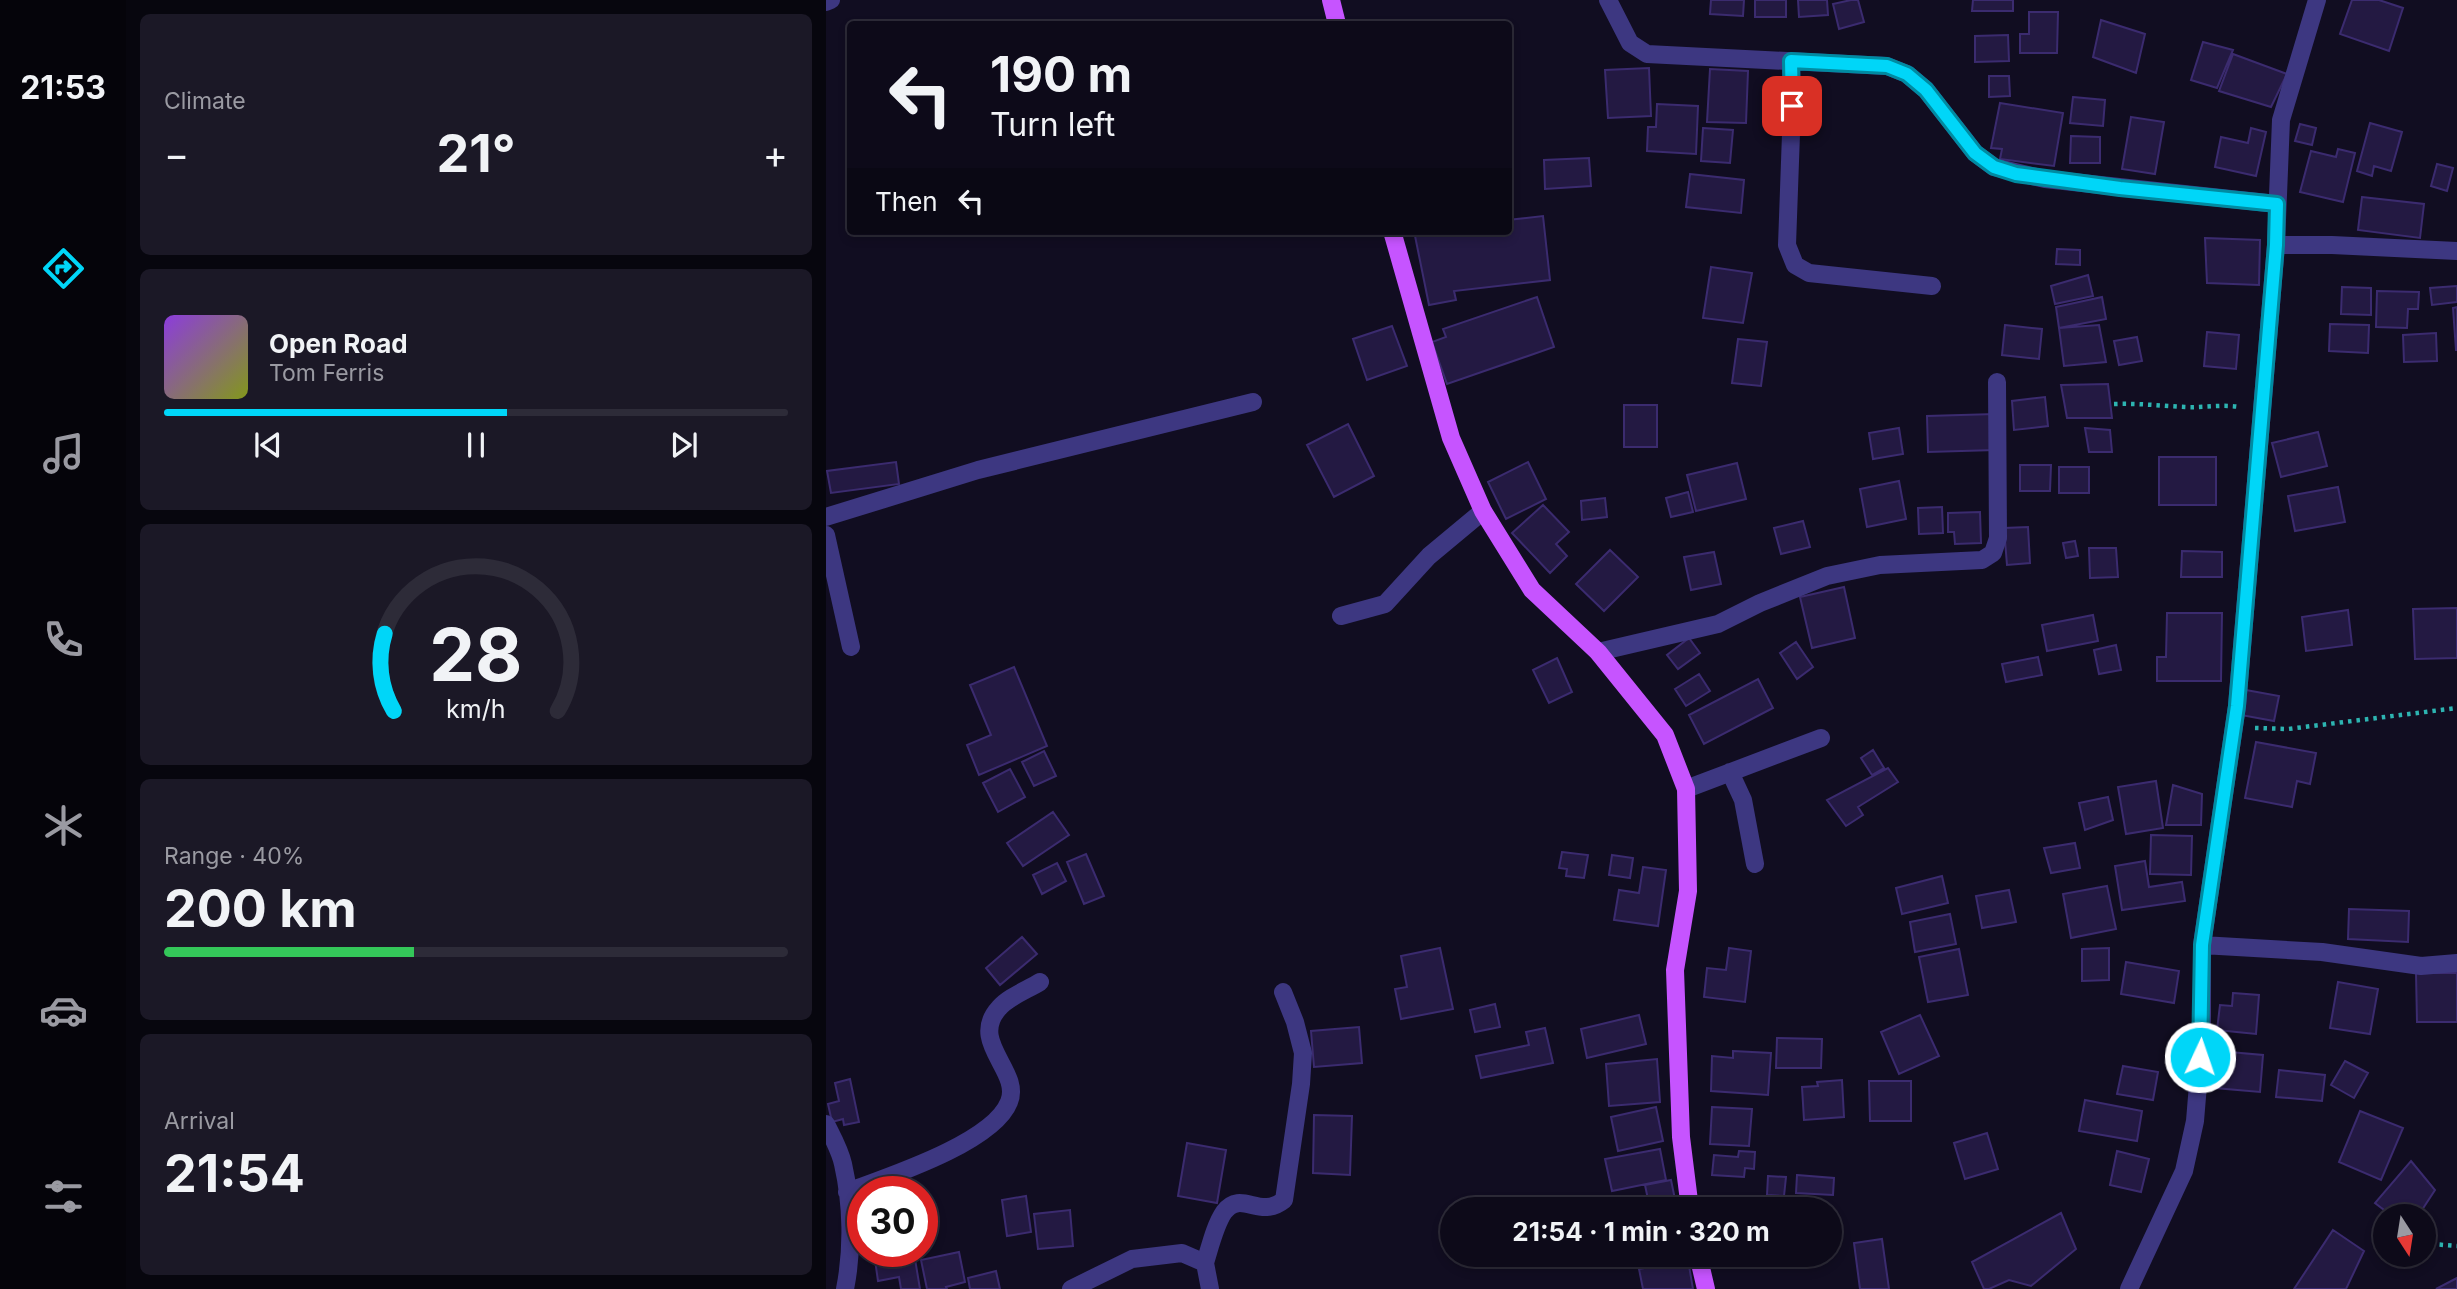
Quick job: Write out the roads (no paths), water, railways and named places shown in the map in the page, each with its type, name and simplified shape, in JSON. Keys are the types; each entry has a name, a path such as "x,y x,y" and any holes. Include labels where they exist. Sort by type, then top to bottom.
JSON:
{"main road":[{"path":"1331,0 1336,21"},
{"path":"1393,235 1451,438 1483,511 1532,590 1598,652 1665,735 1686,789 1688,891 1675,970 1681,1137 1688,1197"},
{"path":"1701,1267 1706,1289"}],"street":[{"path":"826,2 831,0"},
{"path":"1608,0 1630,43 1647,54 1887,66 1907,74 1926,90 1975,153 1994,167 2016,174 2107,187 2277,204"},
{"path":"2129,1289 2184,1171 2194,1121 2202,1036 2202,945 2233,728 2276,245 2281,120 2317,0"},
{"path":"1791,61 1787,245 1795,265 1809,273 1931,286"},
{"path":"2276,245 2457,251"},
{"path":"1598,652 1718,624 1760,603 1827,576 1880,565 1982,560 1993,553 1998,538 1997,382"},
{"path":"826,517 978,470 1253,402"},
{"path":"1340,616 1385,604 1429,556 1483,511"},
{"path":"826,534 852,647"},
{"path":"1686,789 1821,738"},
{"path":"1730,772 1743,800 1755,864"},
{"path":"2202,945 2322,952 2421,966 2457,962"},
{"path":"888,1176 944,1154 979,1133 1008,1106 1010,1089 991,1042 990,1020 1000,1006 1040,982"},
{"path":"1210,1289 1205,1263 1223,1214 1230,1206 1240,1202 1267,1209 1276,1207 1284,1200 1303,1053 1283,992"},
{"path":"826,1124 843,1161 847,1192"},
{"path":"1071,1289 1132,1259 1182,1253 1205,1263"},
{"path":"845,1289 849,1267"}]}
